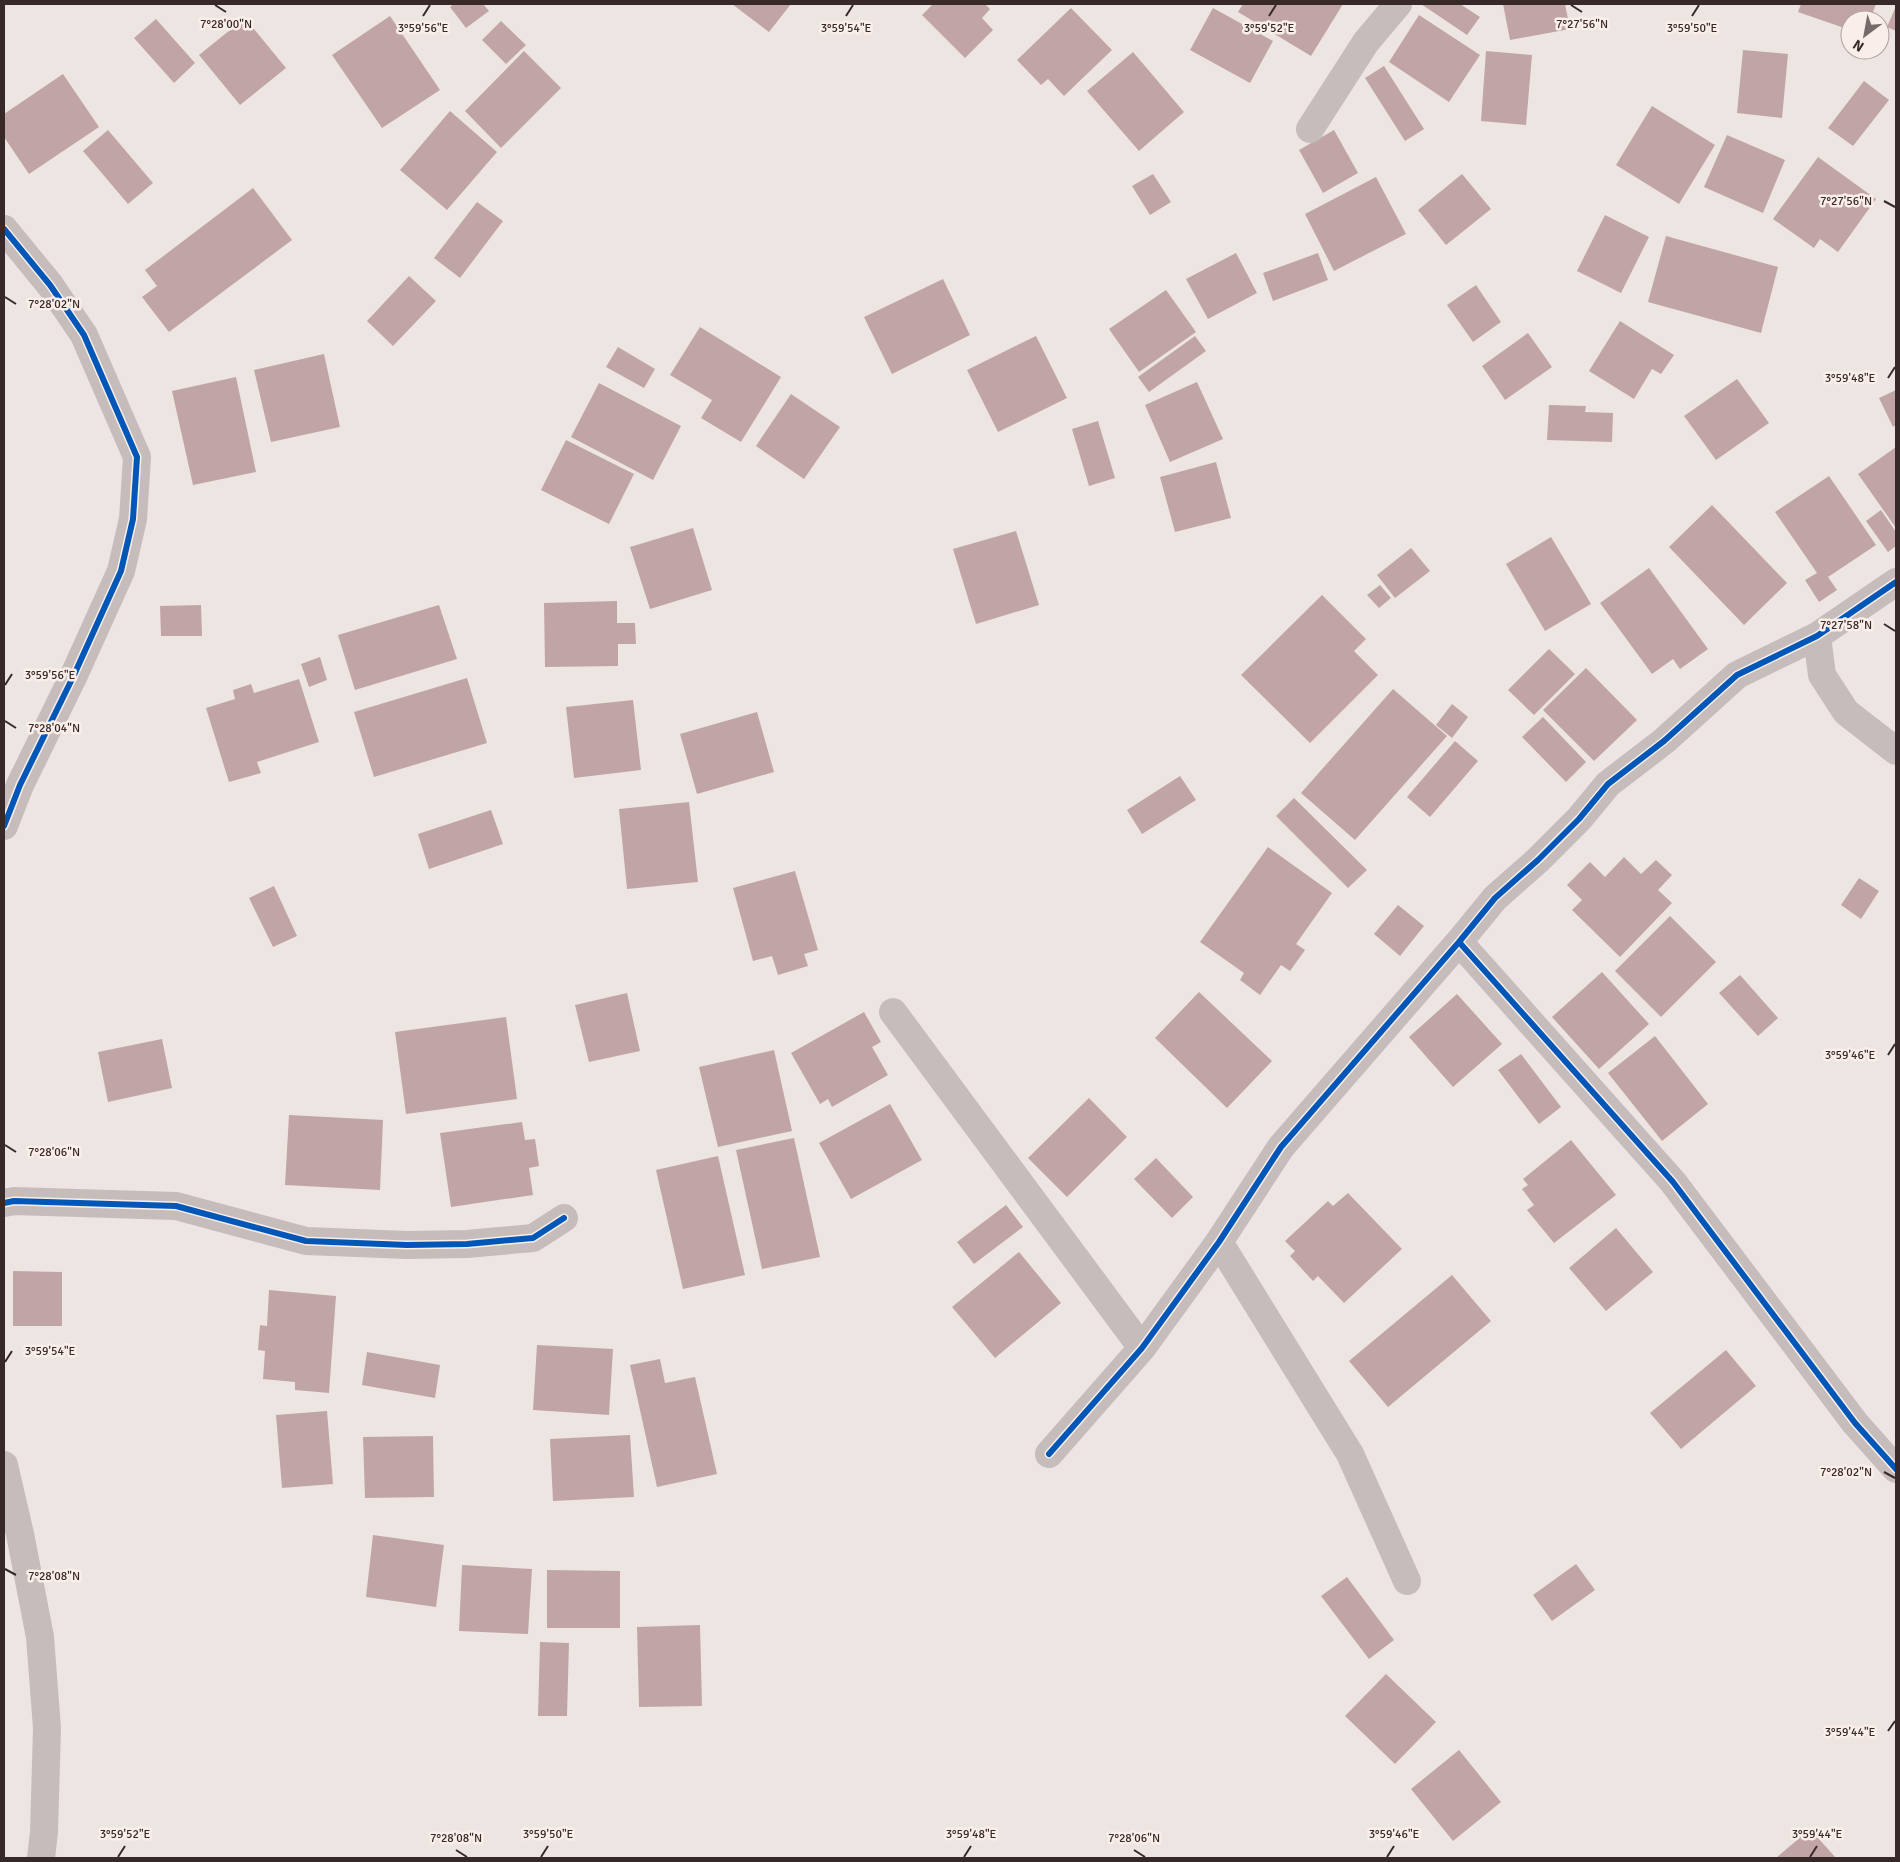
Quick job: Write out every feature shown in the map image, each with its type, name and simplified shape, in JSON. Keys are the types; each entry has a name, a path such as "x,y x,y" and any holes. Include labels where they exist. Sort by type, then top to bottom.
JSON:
{"street":[{"path":"1310,129 1366,42 1398,4"},
{"path":"4,229 50,285 84,335 137,457 133,519 121,571 74,675 20,786 4,826"},
{"path":"1049,1454 1142,1348 1219,1242 1281,1147 1495,898 1538,860 1572,826 1608,784 1664,740 1736,675 1817,636 1896,582"},
{"path":"1817,636 1822,675 1846,712 1896,751"},
{"path":"1459,942 1672,1182 1855,1423 1896,1469"},
{"path":"893,1012 1142,1348"},
{"path":"4,1203 14,1200 176,1206 306,1242 407,1245 467,1244 533,1238 564,1218"},
{"path":"1219,1242 1350,1454 1406,1581"},
{"path":"4,1465 20,1534 40,1637 46,1728 44,1832 41,1858"}],"building":[{"path":"454,4 483,4 489,11 466,28 450,7"},
{"path":"732,4 791,4 769,32"},
{"path":"933,4 985,4 990,9 982,18 993,30 965,58 922,15"},
{"path":"1243,4 1343,4 1311,56 1238,12"},
{"path":"1421,4 1460,4 1480,17 1467,35"},
{"path":"1503,4 1565,4 1570,29 1510,40"},
{"path":"1801,4 1876,4 1874,10 1840,10 1840,27 1798,12"},
{"path":"1896,6 1896,31 1890,28 1890,20"},
{"path":"1071,8 1112,50 1064,96 1048,79 1041,85 1017,60"},
{"path":"1213,8 1273,41 1250,83 1190,50"},
{"path":"1419,15 1480,55 1449,102 1389,62"},
{"path":"390,16 440,90 382,128 332,55"},
{"path":"245,18 286,68 240,105 199,55"},
{"path":"156,19 195,63 174,83 134,38"},
{"path":"501,21 526,45 506,64 482,40"},
{"path":"1743,50 1788,54 1782,118 1737,113"},
{"path":"524,51 561,88 501,148 465,111"},
{"path":"1486,51 1532,55 1526,125 1481,121"},
{"path":"1133,52 1184,112 1139,151 1087,91"},
{"path":"1384,66 1424,129 1405,141 1365,78"},
{"path":"63,74 99,127 29,174 4,137 4,114"},
{"path":"1864,81 1889,100 1853,146 1828,128"},
{"path":"1652,106 1715,145 1679,204 1616,165"},
{"path":"450,111 497,152 447,210 400,170"},
{"path":"108,130 153,183 128,204 83,151"},
{"path":"1334,130 1358,173 1323,193 1299,150"},
{"path":"1727,135 1785,160 1763,213 1704,187"},
{"path":"1818,157 1876,199 1838,252 1820,239 1814,248 1773,219"},
{"path":"1153,174 1171,202 1150,215 1132,186"},
{"path":"1462,174 1491,209 1446,245 1418,210"},
{"path":"1376,177 1406,234 1334,271 1305,214"},
{"path":"253,188 292,240 169,332 142,297 157,286 145,270"},
{"path":"477,202 503,221 460,278 434,258"},
{"path":"1605,215 1649,237 1621,293 1577,271"},
{"path":"1666,236 1778,267 1761,333 1648,302"},
{"path":"1236,253 1257,293 1208,319 1186,279"},
{"path":"1318,253 1328,280 1273,301 1263,273"},
{"path":"409,276 436,301 393,346 367,321"},
{"path":"943,279 970,335 892,374 864,317"},
{"path":"1476,285 1501,322 1473,342 1447,305"},
{"path":"1166,290 1196,332 1139,372 1109,329"},
{"path":"1620,321 1674,355 1661,374 1652,369 1634,399 1589,371"},
{"path":"700,327 781,377 741,442 701,418 712,400 670,375"},
{"path":"1528,333 1552,367 1505,400 1482,366"},
{"path":"1036,336 1067,398 998,432 967,370"},
{"path":"1195,336 1206,351 1149,392 1138,377"},
{"path":"618,347 655,369 644,388 606,367"},
{"path":"324,354 340,427 271,442 254,370"},
{"path":"236,377 256,472 193,485 172,391"},
{"path":"1737,379 1769,423 1716,460 1684,416"},
{"path":"1197,382 1223,439 1170,462 1145,405"},
{"path":"599,383 681,426 653,480 571,437"},
{"path":"1896,390 1896,425 1893,427 1879,398"},
{"path":"791,394 840,427 804,479 756,446"},
{"path":"1549,405 1586,406 1585,412 1613,413 1612,442 1547,440"},
{"path":"1098,421 1115,478 1089,486 1072,429"},
{"path":"566,440 634,474 609,524 541,490"},
{"path":"1896,447 1896,528 1858,474"},
{"path":"1216,462 1231,518 1175,532 1160,477"},
{"path":"1829,476 1876,545 1828,577 1837,590 1819,602 1805,580 1817,573 1775,512"},
{"path":"1712,505 1787,583 1744,625 1669,547"},
{"path":"1881,510 1896,532 1896,546 1888,552 1866,521"},
{"path":"693,528 712,590 650,609 630,547"},
{"path":"1016,531 1039,605 976,624 953,549"},
{"path":"1551,537 1591,604 1545,631 1506,564"},
{"path":"1411,548 1430,571 1395,598 1377,575"},
{"path":"1649,568 1708,649 1680,669 1673,659 1652,674 1600,603"},
{"path":"1380,585 1391,598 1379,608 1367,595"},
{"path":"1322,595 1366,639 1354,651 1378,675 1310,743 1241,675"},
{"path":"617,601 617,623 635,623 636,644 618,644 618,666 545,667 544,603"},
{"path":"201,605 202,636 161,636 160,606"},
{"path":"439,605 457,659 355,690 338,635"},
{"path":"1549,649 1575,674 1534,715 1508,690"},
{"path":"320,657 327,680 309,687 301,664"},
{"path":"1586,668 1637,720 1594,761 1543,710"},
{"path":"467,678 487,743 374,777 354,712"},
{"path":"299,679 319,742 257,762 261,773 229,782 206,708 235,699 233,690 251,684 254,693"},
{"path":"1393,689 1447,736 1355,840 1301,793"},
{"path":"633,700 641,770 574,778 566,707"},
{"path":"1452,704 1468,717 1452,738 1436,725"},
{"path":"757,712 774,772 697,794 680,734"},
{"path":"1543,717 1586,762 1566,782 1522,737"},
{"path":"1455,741 1478,761 1430,817 1407,797"},
{"path":"1180,776 1196,800 1142,834 1127,810"},
{"path":"1294,798 1367,870 1348,888 1276,816"},
{"path":"689,802 698,882 627,889 619,809"},
{"path":"491,810 503,844 429,869 418,834"},
{"path":"1268,847 1332,893 1296,944 1305,950 1290,971 1281,965 1260,995 1240,980 1244,973 1200,942"},
{"path":"1624,857 1641,874 1656,860 1672,875 1658,890 1672,903 1620,957 1572,910 1582,900 1567,885 1590,862 1605,877"},
{"path":"795,871 818,950 804,954 808,966 778,975 772,956 753,961 733,888"},
{"path":"1859,878 1879,891 1861,919 1841,905"},
{"path":"274,886 297,936 273,947 249,898"},
{"path":"1398,905 1424,926 1400,956 1374,934"},
{"path":"1670,916 1716,962 1661,1017 1615,971"},
{"path":"1602,972 1649,1024 1599,1069 1552,1017"},
{"path":"1740,975 1778,1018 1758,1036 1719,993"},
{"path":"1199,992 1272,1061 1227,1108 1155,1038"},
{"path":"627,993 640,1051 589,1062 575,1005"},
{"path":"1457,994 1502,1044 1453,1087 1409,1037"},
{"path":"864,1012 881,1042 872,1047 888,1075 832,1107 828,1099 820,1104 791,1053"},
{"path":"506,1017 517,1099 406,1114 395,1032"},
{"path":"1655,1036 1708,1104 1662,1141 1608,1073"},
{"path":"162,1039 172,1088 108,1102 98,1052"},
{"path":"774,1050 792,1131 718,1147 699,1067"},
{"path":"1521,1054 1561,1107 1539,1124 1498,1070"},
{"path":"1089,1098 1127,1137 1067,1197 1028,1158"},
{"path":"890,1104 922,1160 851,1199 819,1143"},
{"path":"289,1115 383,1120 380,1190 285,1185"},
{"path":"522,1122 525,1140 535,1139 539,1166 529,1168 533,1195 451,1207 440,1133"},
{"path":"794,1138 820,1257 762,1269 736,1150"},
{"path":"1571,1140 1616,1195 1554,1243 1527,1210 1534,1205 1522,1189 1528,1185 1523,1179"},
{"path":"718,1156 745,1275 683,1289 656,1170"},
{"path":"1156,1158 1193,1197 1172,1218 1134,1179"},
{"path":"1348,1193 1402,1249 1344,1303 1318,1276 1313,1281 1290,1256 1295,1251 1285,1241 1328,1201 1333,1206"},
{"path":"1006,1205 1023,1227 974,1264 957,1242"},
{"path":"1616,1228 1653,1272 1606,1311 1569,1268"},
{"path":"1019,1252 1061,1303 995,1358 952,1307"},
{"path":"13,1271 62,1272 62,1326 13,1326"},
{"path":"1452,1275 1491,1321 1388,1407 1349,1361"},
{"path":"269,1290 336,1296 329,1393 295,1390 295,1382 263,1379 265,1351 258,1350 260,1325 267,1326"},
{"path":"537,1345 613,1349 609,1415 533,1410"},
{"path":"1726,1350 1756,1386 1681,1449 1650,1413"},
{"path":"367,1352 440,1365 435,1398 362,1385"},
{"path":"660,1359 665,1383 695,1377 717,1474 657,1487 630,1365"},
{"path":"327,1411 333,1484 282,1488 276,1415"},
{"path":"630,1435 634,1497 553,1501 550,1439"},
{"path":"433,1436 434,1497 365,1498 363,1437"},
{"path":"373,1535 444,1545 436,1607 366,1597"},
{"path":"1576,1564 1595,1590 1552,1621 1533,1595"},
{"path":"462,1565 532,1569 528,1634 459,1631"},
{"path":"547,1570 620,1571 620,1628 547,1628"},
{"path":"1347,1577 1394,1640 1369,1659 1321,1596"},
{"path":"700,1625 702,1706 639,1707 637,1627"},
{"path":"540,1642 569,1643 567,1716 538,1716"},
{"path":"1386,1674 1436,1722 1395,1764 1345,1716"},
{"path":"1459,1750 1501,1802 1453,1841 1411,1789"},
{"path":"1810,1829 1836,1858 1776,1858"}],"cycle path":[{"path":"4,229 50,285 84,335 137,457 133,519 121,571 74,675 20,785 4,826"},
{"path":"1049,1454 1142,1348 1219,1242 1281,1147 1495,898 1538,860 1579,819 1608,784 1664,741 1737,675 1817,636 1896,582"},
{"path":"1459,942 1673,1182 1855,1423 1896,1469"},
{"path":"4,1203 14,1201 176,1206 306,1241 407,1245 467,1244 533,1238 564,1218"}]}
